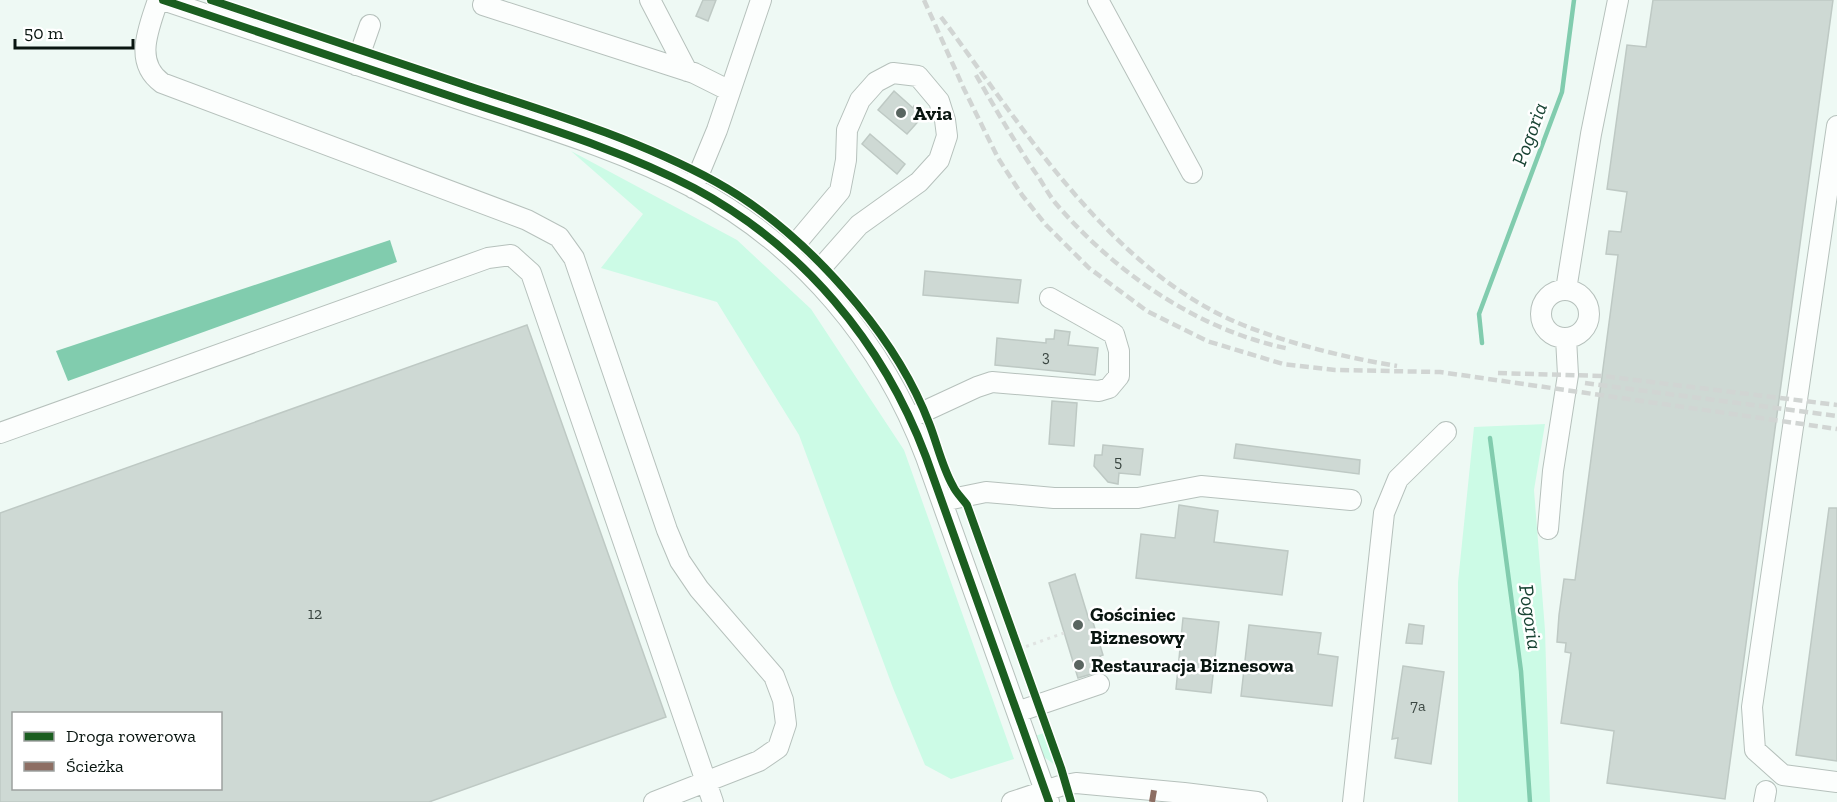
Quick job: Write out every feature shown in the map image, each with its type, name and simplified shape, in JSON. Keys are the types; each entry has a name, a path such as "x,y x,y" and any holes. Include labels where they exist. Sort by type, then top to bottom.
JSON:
{"street":[{"path":"654,802 759,761 778,748 786,724 783,700 774,676 699,589 680,561 667,530 574,258 559,237 527,220 162,83 150,70 145,50 146,36 160,0 622,156 693,188 738,215 788,253 813,277 866,342 910,418 942,501 1047,796"},
{"path":"650,0 687,71"},
{"path":"693,188 717,130 761,0"},
{"path":"1098,0 1192,173"},
{"path":"1566,290 1591,134 1618,0"},
{"path":"483,5 687,71 730,91"},
{"path":"356,65 370,25"},
{"path":"788,253 840,191 846,160 847,130 860,100 876,82 893,73 918,76 939,101 945,120 947,136 939,160 919,182 859,225 813,277"},
{"path":"1837,126 1752,707 1755,750 1783,775 1837,782"},
{"path":"0,433 488,258 511,255 531,273 713,802"},
{"path":"1566,290 1579,295 1584,300 1589,315 1585,328 1573,337 1566,338 1558,338 1545,329 1541,314 1545,300 1558,291 1566,290"},
{"path":"910,418 992,382 1099,391 1109,388 1119,376 1119,351 1114,334 1050,298"},
{"path":"1548,529 1553,471 1568,375 1566,338"},
{"path":"1353,802 1384,513 1398,479 1446,432"},
{"path":"942,501 986,492 1054,498 1138,498 1201,486 1351,500"},
{"path":"1017,712 1099,684"},
{"path":"1012,802 1047,796 1072,784 1084,783 1184,792 1257,802"}],"path":[{"path":"1019,649 1064,633"}],"shaded area":[{"path":"190,0 197,0 348,51 346,51"},
{"path":"370,58 547,117 672,165 666,165"},
{"path":"571,151 737,240 811,309 904,450 1014,759 951,779 925,765 893,688 799,435 717,302 601,268 643,214"},
{"path":"390,240 397,262 68,381 56,351"},
{"path":"848,300 880,343 902,379 898,377"},
{"path":"1545,424 1534,490 1545,630 1550,802 1458,802 1458,582 1474,427"},
{"path":"1044,733 1055,765 1044,757 1035,736"}],"building":[{"path":"703,0 716,0 708,21 696,16"},
{"path":"1653,0 1833,0 1725,799 1607,783 1614,731 1561,723 1571,653 1565,652 1566,643 1557,642 1559,615 1564,579 1575,580 1618,255 1606,254 1609,231 1621,232 1627,192 1607,189 1627,45 1646,47"},
{"path":"894,91 923,116 907,134 878,110"},
{"path":"870,134 905,164 897,174 862,144"},
{"path":"925,271 1021,280 1018,303 923,295"},
{"path":"527,325 666,717 429,802 0,802 0,513"},
{"path":"1055,330 1070,332 1068,345 1098,348 1095,375 995,365 997,338 1046,343 1046,339 1054,339"},
{"path":"1052,401 1077,403 1074,446 1049,444"},
{"path":"1236,444 1360,460 1359,474 1234,458"},
{"path":"1103,445 1143,449 1140,475 1119,473 1118,484 1108,482 1094,466 1095,455 1102,455"},
{"path":"1179,505 1218,511 1214,542 1288,551 1282,595 1136,578 1141,534 1175,538"},
{"path":"1829,508 1837,508 1837,761 1796,755"},
{"name":"Gościniec Biznesowy","path":"1075,574 1089,620 1092,619 1105,670 1078,678 1049,583"},
{"path":"1183,618 1219,622 1211,693 1176,689"},
{"path":"1409,624 1424,626 1422,644 1406,643"},
{"path":"1249,625 1321,633 1318,654 1338,657 1332,706 1241,696"},
{"path":"1403,666 1444,672 1431,764 1395,758 1398,738 1392,739"}],"waterway":[{"name":"Pogoria","path":"1482,343 1479,314 1562,92 1574,0"},
{"name":"Pogoria","path":"1490,438 1521,671 1530,802"}],"railway":[{"path":"924,0 998,158 1022,195 1046,225 1089,268 1147,311 1207,341 1283,364 1335,370 1440,372 1837,429"},
{"path":"941,17 1004,104 1073,192 1111,233 1151,270 1195,301 1243,325 1319,350 1397,366"},
{"path":"976,75 1052,198 1107,255 1163,297 1193,314 1257,341 1290,349"},
{"path":"1498,373 1603,376 1837,405"},
{"path":"1585,383 1837,416"}],"marked path":[{"path":"1152,802 1154,790"}],"cycle path":[{"path":"163,0 548,128 637,161 694,188 733,211 770,238 804,268 862,337 887,375 908,415 926,457 1049,802"},
{"path":"211,0 565,118 657,153 736,194 792,237 842,286 868,317 898,361 915,392 949,479 967,505 1071,802"}],"place":[{"name":"Avia","path":"901,113"},
{"name":"Gościniec Biznesowy","path":"1078,625"},
{"name":"Restauracja Biznesowa","path":"1079,665"}]}
